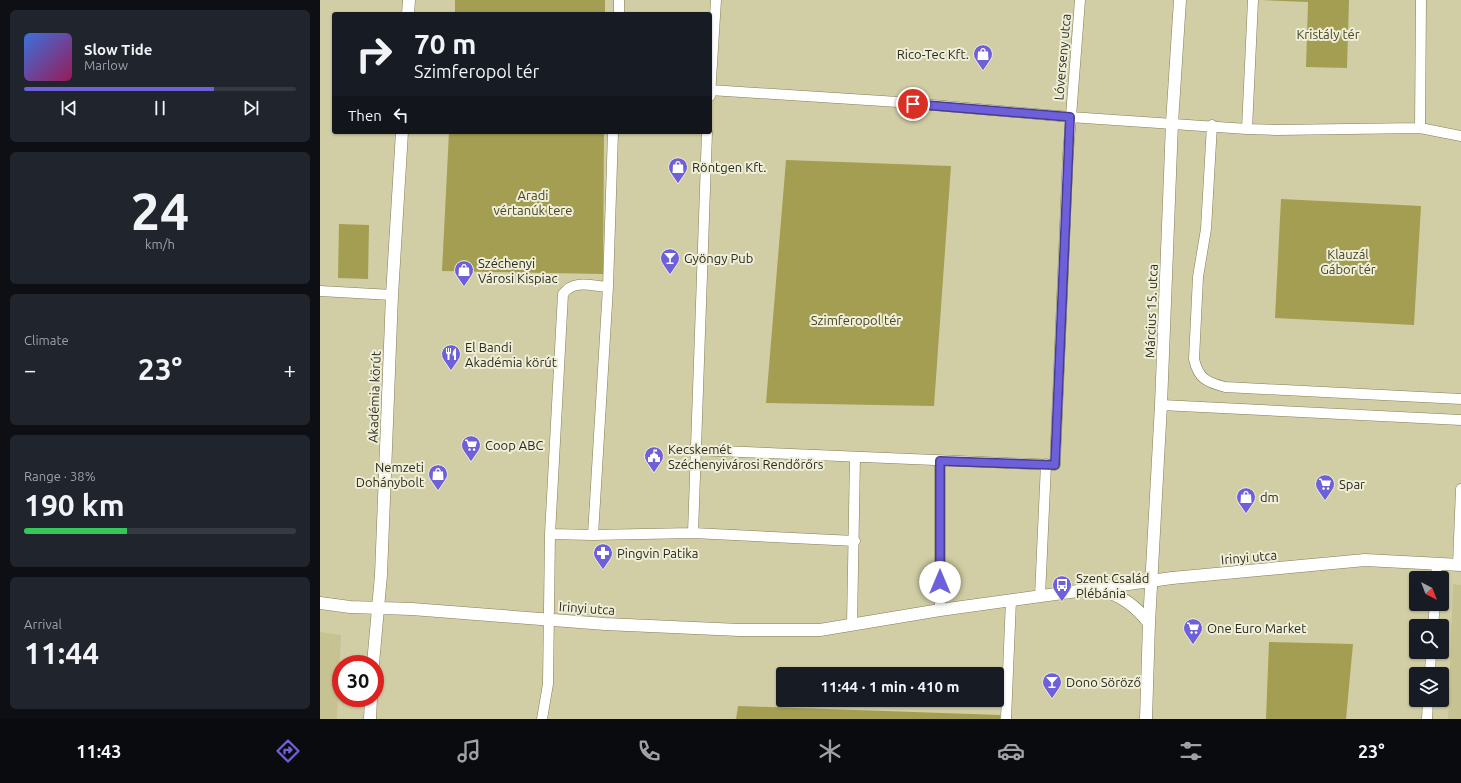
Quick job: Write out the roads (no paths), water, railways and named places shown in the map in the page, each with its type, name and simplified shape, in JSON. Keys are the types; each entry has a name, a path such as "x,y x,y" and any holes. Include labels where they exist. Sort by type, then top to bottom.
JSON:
{"street":[{"path":"408,12 409,0"},
{"path":"619,0 619,12"},
{"path":"712,60 716,0"},
{"name":"Lóverseny utca","path":"1070,117 1080,0"},
{"name":"Március 15. utca","path":"1146,719 1149,623 1161,405 1172,123 1180,0"},
{"path":"1247,128 1253,0"},
{"path":"1420,128 1421,0"},
{"path":"712,90 898,102 1070,117 1276,130 1420,128 1461,136"},
{"path":"695,450 1055,465 1070,117"},
{"path":"1212,125 1206,229 1198,277 1194,359 1196,368 1200,374 1206,380 1225,387 1461,399"},
{"name":"Akadémia körút","path":"374,655 378,608 392,295 402,134"},
{"path":"593,535 608,287 614,134"},
{"path":"693,533 708,134"},
{"path":"542,719 548,684 550,534 563,294 567,288 574,284 608,287"},
{"path":"320,291 392,295"},
{"path":"1161,405 1461,420"},
{"path":"852,625 855,541 855,457"},
{"path":"940,461 940,610"},
{"path":"1040,596 1046,464"},
{"path":"1459,565 1461,489"},
{"path":"550,534 593,535 693,533 855,541"},
{"name":"Irinyi utca","path":"320,603 605,624 740,630 820,630 940,610 1152,580 1365,560 1459,565"},
{"path":"1437,571 1438,564"},
{"path":"1098,588 1118,595 1131,603 1149,623"},
{"path":"1006,719 1011,600"},
{"path":"536,719 548,684"},
{"path":"370,719 371,707"},
{"path":"1427,719 1428,707"}],"place":[{"name":"Rico-Tec Kft.","path":"983,71"},
{"name":"Röntgen Kft.","path":"678,184"},
{"name":"Gyöngy Pub","path":"670,275"},
{"name":"Széchenyi Városi Kispiac","path":"464,287"},
{"name":"El Bandi Akadémia körút","path":"451,371"},
{"name":"Coop ABC","path":"471,462"},
{"name":"Kecskemét Széchenyivárosi Rendőrőrs","path":"654,473"},
{"name":"Nemzeti Dohánybolt","path":"438,491"},
{"name":"Spar","path":"1325,501"},
{"name":"dm","path":"1246,514"},
{"name":"Pingvin Patika","path":"603,570"},
{"name":"Szent Család Plébánia","path":"1062,602"},
{"name":"One Euro Market","path":"1193,645"},
{"name":"Dono Söröző","path":"1052,699"}],"park label":[{"name":"Kristály tér","path":"1328,34"},
{"name":"Aradi vértanúk tere","path":"533,202"},
{"name":"Klauzál Gábor tér","path":"1348,262"},
{"name":"Szimferopol tér","path":"856,320"}]}
